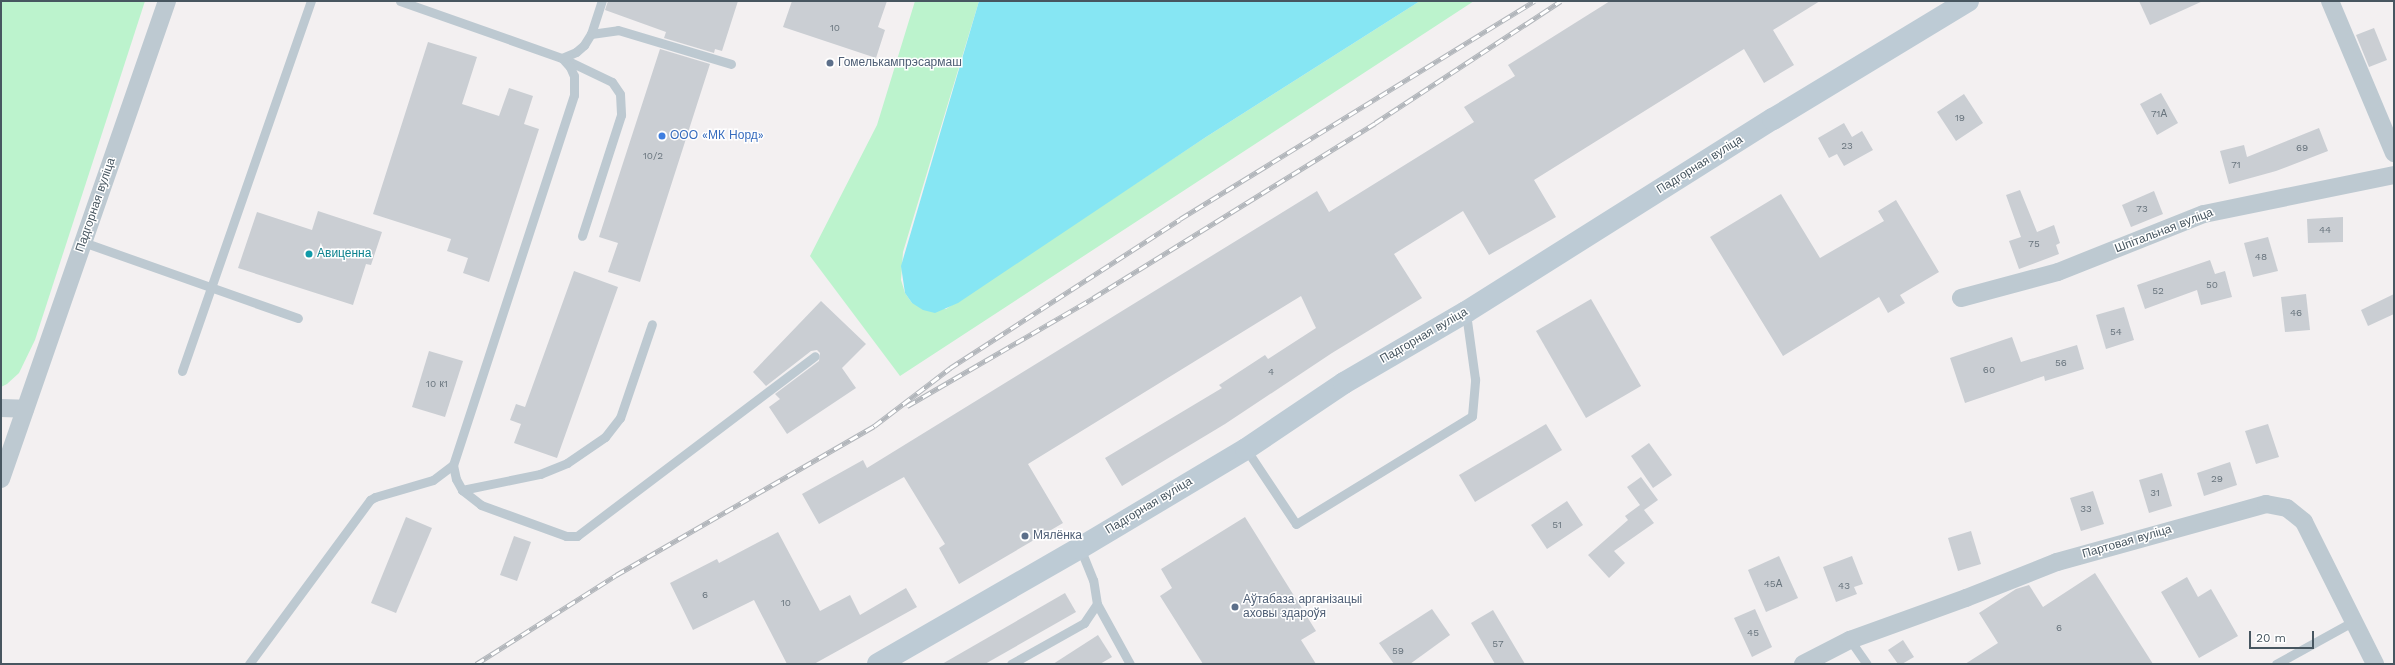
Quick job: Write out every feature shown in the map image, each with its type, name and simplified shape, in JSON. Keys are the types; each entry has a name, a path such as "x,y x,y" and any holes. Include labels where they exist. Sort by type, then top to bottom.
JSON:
{"street":[{"name":"Падгорная вуліца","path":"1,479 167,1"},
{"name":"Падгорная вуліца","path":"878,664 1080,548 1246,449 1344,383 1466,312 1773,119 1968,1"},
{"path":"2330,1 2394,153"},
{"name":"Шпітальная вуліца","path":"1961,298 2058,272 2204,214 2394,175"},
{"path":"1,408 25,409"},
{"name":"Партовая вуліца","path":"1803,664 1850,640 1966,598 2057,562 2266,504 2287,508 2304,522 2375,664"}],"lane":[{"path":"182,372 311,1"},
{"path":"400,1 562,58 612,82 620,94 621,115 582,236"},
{"path":"562,58 576,52 591,34 602,1"},
{"path":"591,34 618,30 731,64"},
{"path":"562,58 570,67 574,76 574,95 453,465 456,479 462,490 481,505 566,536 577,536 815,356"},
{"path":"83,242 298,318"},
{"path":"1246,449 1296,524 1472,416 1475,379 1466,312"},
{"path":"462,490 540,474 567,463 605,437 620,418 652,324"},
{"path":"249,664 370,500 383,494 433,480 453,465"},
{"path":"1080,548 1093,580 1097,604 1130,664"},
{"path":"1011,664 1084,623 1097,604"},
{"path":"2276,664 2354,621"},
{"path":"1850,640 1867,664"}],"green space":[{"path":"1,1 145,1 35,340 19,373 7,384 1,387"},
{"path":"915,1 979,1 903,252 901,280 905,293 912,303 946,309 1206,137 1420,1 1474,1 900,376 810,256 877,125"}],"water":[{"path":"979,1 1420,1 1206,137 958,303 935,313 923,310 912,303 905,293 901,266"}],"building":[{"path":"608,1 738,1 722,51 715,49 714,53 664,38 666,32 605,10"},
{"path":"792,1 887,1 878,27 885,30 876,58 783,27"},
{"path":"1610,1 1820,1 1773,30 1794,65 1764,83 1744,49 1534,180 1556,217 1489,255 1463,211 1394,254 1422,298 1332,353 1225,424 1122,486 1105,458 1222,388 1219,385 1265,355 1268,359 1316,328 1301,296 1028,464 1063,523 959,584 939,548 945,544 904,477 819,524 802,494 863,460 867,468 1317,191 1329,212 1474,122 1464,107 1515,76 1508,65"},
{"path":"2139,1 2203,1 2150,25"},
{"path":"2374,28 2387,60 2369,67 2356,35"},
{"path":"428,42 477,57 462,104 499,116 509,88 533,96 524,124 539,129 489,282 463,273 468,258 447,251 451,239 373,214"},
{"path":"660,49 710,64 640,282 608,272 618,243 599,237"},
{"path":"2161,93 2178,123 2157,135 2140,104"},
{"path":"1964,94 1983,123 1956,141 1937,112"},
{"path":"1844,123 1852,137 1862,131 1873,150 1844,166 1837,154 1829,158 1818,138"},
{"path":"2319,128 2328,151 2276,171 2229,184 2220,151 2244,145 2247,157"},
{"path":"2020,190 2037,232 2054,225 2060,243 2056,245 2059,254 2019,269 2009,241 2021,237 2006,195"},
{"path":"2154,191 2163,214 2131,227 2122,205"},
{"path":"1781,194 1820,258 1884,221 1878,211 1896,200 1939,272 1900,295 1905,303 1888,313 1879,297 1783,356 1710,237"},
{"name":"Авиценна","path":"318,211 382,232 371,265 366,264 353,305 238,268 257,212 312,230"},
{"path":"2343,217 2343,242 2308,243 2307,219"},
{"path":"2268,237 2278,271 2253,277 2244,243"},
{"path":"2210,260 2215,274 2225,271 2232,297 2201,305 2197,290 2145,309 2137,285"},
{"path":"574,271 618,287 557,458 514,443 521,424 510,420 516,404 525,407"},
{"path":"2306,294 2310,330 2285,332 2281,297"},
{"path":"2394,294 2394,314 2368,326 2361,310"},
{"path":"1591,299 1641,386 1586,418 1536,331"},
{"path":"821,301 866,344 842,368 856,388 787,434 769,407 780,399 775,394 819,361 820,353 817,350 811,351 766,386 753,372"},
{"path":"2124,307 2134,340 2106,349 2096,315"},
{"path":"2012,337 2021,362 2077,345 2084,369 2045,381 2044,376 1965,403 1950,358"},
{"path":"429,351 463,361 445,417 412,407"},
{"path":"1546,424 1562,450 1475,502 1459,475"},
{"path":"2268,424 2279,457 2256,464 2245,431"},
{"path":"1649,443 1672,475 1653,488 1631,456"},
{"path":"2230,462 2237,485 2204,496 2197,473"},
{"path":"2162,473 2172,506 2149,513 2139,480"},
{"path":"1641,477 1658,500 1644,510 1654,523 1614,551 1625,563 1609,578 1588,555 1628,520 1625,516 1640,505 1627,487"},
{"path":"2093,491 2104,524 2081,531 2070,498"},
{"path":"1567,501 1583,525 1547,549 1531,525"},
{"path":"406,517 432,528 396,613 371,603"},
{"path":"1245,517 1316,631 1301,640 1316,664 1203,664 1160,596 1172,588 1161,569"},
{"path":"1971,531 1981,564 1958,571 1948,538"},
{"path":"778,532 820,611 850,595 860,615 906,588 917,607 814,664 787,664 754,600 693,630 670,583 717,559 719,563"},
{"path":"514,536 531,542 517,581 500,575"},
{"path":"1779,556 1798,598 1766,612 1748,570"},
{"path":"1852,556 1863,584 1854,587 1857,594 1836,602 1823,567"},
{"path":"2095,573 2153,664 1965,664 1998,643 1979,613 2016,589 2029,585 2043,607"},
{"path":"2187,577 2198,597 2211,589 2238,636 2199,658 2161,592"},
{"path":"1065,593 1076,612 985,664 942,664"},
{"path":"1432,609 1450,635 1410,664 1394,664 1379,643"},
{"path":"1755,609 1772,647 1752,657 1734,618"},
{"path":"1493,610 1525,664 1495,664 1471,623"},
{"path":"1098,635 1112,657 1100,664 1053,664"},
{"path":"1903,640 1914,657 1902,664 1898,664 1888,650"}],"railway":[{"path":"476,664 616,575 874,426 950,368 1180,219 1534,1"},
{"path":"907,406 1093,298 1375,123 1561,1"}],"place":[{"name":"Гомелькампрэсармаш","path":"830,63"},
{"name":"ООО «МК Норд»","path":"662,136"},
{"name":"Авиценна","path":"309,254"},
{"name":"Мялёнка","path":"1025,536"},
{"name":"Аўтабаза арганізацыі аховы здароўя","path":"1235,607"}]}
